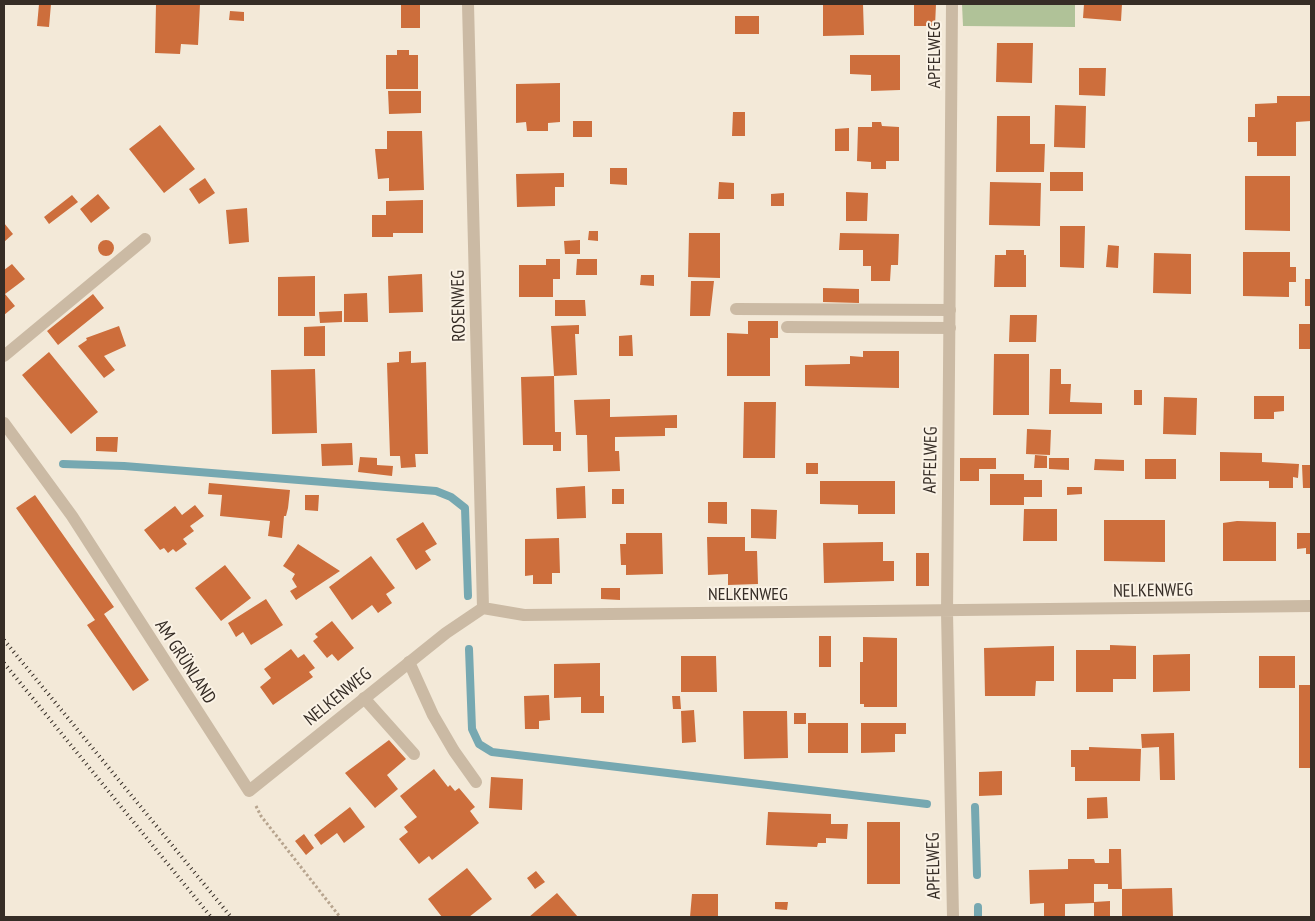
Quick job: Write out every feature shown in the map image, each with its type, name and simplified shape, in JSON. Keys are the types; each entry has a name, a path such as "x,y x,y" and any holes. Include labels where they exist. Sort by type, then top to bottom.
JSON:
{"street":[{"name":"ROSENWEG","path":"468,4 483,608"},
{"name":"APFELWEG","path":"952,4 947,612 953,917"},
{"path":"4,356 145,240"},
{"path":"736,309 950,310"},
{"path":"787,327 950,328"},
{"name":"AM GRÜNLAND","path":"4,423 72,516 166,666 249,791"},
{"name":"NELKENWEG","path":"249,791 408,662 483,608 524,615 947,612 1311,606"},
{"path":"408,662 433,715 454,751 476,782"},
{"path":"364,698 414,754"}],"path":[{"path":"249,791 261,816 340,917"}],"green space":[{"path":"962,4 1075,4 1075,27 963,26"}],"building":[{"path":"39,4 51,4 49,27 37,26"},
{"path":"156,4 200,4 198,45 181,44 180,54 155,53"},
{"path":"401,4 420,4 420,28 401,28"},
{"path":"863,4 864,35 823,36 823,5"},
{"path":"914,4 936,4 935,26 914,26"},
{"path":"1084,4 1122,4 1121,21 1083,18"},
{"path":"230,11 244,12 244,21 229,20"},
{"path":"735,16 759,16 759,34 735,34"},
{"path":"997,43 1033,43 1032,83 996,82"},
{"path":"397,50 409,50 409,55 418,55 418,89 386,89 386,55 397,55"},
{"path":"850,55 900,55 900,90 871,91 871,75 850,74"},
{"path":"1079,68 1106,68 1105,96 1079,95"},
{"path":"560,83 560,122 548,123 548,131 527,131 526,122 516,123 516,84"},
{"path":"388,91 421,91 421,113 389,114"},
{"path":"1277,96 1311,96 1311,121 1296,122 1296,156 1257,156 1257,142 1248,142 1248,117 1255,117 1255,104 1277,103"},
{"path":"1055,105 1086,106 1085,148 1054,147"},
{"path":"733,112 745,112 745,136 732,136"},
{"path":"997,116 1030,116 1030,144 1045,144 1044,172 996,172"},
{"path":"573,121 592,121 592,137 573,137"},
{"path":"872,122 881,122 882,126 899,127 899,161 886,161 886,169 871,169 871,162 857,161 858,127 872,127"},
{"path":"160,125 195,169 164,193 129,149"},
{"path":"849,128 849,151 835,151 835,129"},
{"path":"387,131 422,131 424,190 389,191 389,178 378,179 375,149 387,149"},
{"path":"610,168 627,168 627,185 610,184"},
{"path":"1050,172 1083,172 1083,191 1050,191"},
{"path":"564,173 564,187 555,187 555,206 517,207 516,174"},
{"path":"1245,176 1290,176 1290,231 1245,230"},
{"path":"205,178 215,193 199,204 189,189"},
{"path":"719,182 734,183 734,199 718,199"},
{"path":"990,182 1041,183 1040,226 989,225"},
{"path":"846,192 868,193 867,221 846,221"},
{"path":"784,193 784,206 771,206 771,194"},
{"path":"98,194 110,208 91,223 80,209"},
{"path":"72,195 78,202 49,224 44,217"},
{"path":"423,200 423,233 393,233 393,237 372,237 372,215 386,215 386,201"},
{"path":"247,208 249,242 229,244 226,210"},
{"path":"4,223 13,234 4,242"},
{"path":"1060,226 1085,226 1084,268 1060,267"},
{"path":"589,231 598,231 598,241 588,240"},
{"path":"689,233 720,233 720,278 688,277"},
{"path":"840,233 899,234 898,265 891,265 890,281 871,281 871,266 863,266 863,250 839,250"},
{"path":"106,240 112,242 114,248 112,254 106,256 100,254 98,248 100,242"},
{"path":"580,240 580,254 565,254 564,241"},
{"path":"1108,245 1119,246 1118,268 1106,267"},
{"path":"1006,250 1024,250 1024,255 1026,255 1026,287 994,287 995,255 1006,255"},
{"path":"1243,252 1290,252 1290,267 1296,267 1296,282 1289,282 1289,297 1243,296"},
{"path":"1154,253 1191,254 1191,294 1153,293"},
{"path":"546,259 560,259 560,279 553,279 553,297 519,297 519,265 546,265"},
{"path":"577,259 597,259 597,275 576,275"},
{"path":"12,264 25,279 5,294 15,306 4,315 4,270"},
{"path":"422,274 423,312 389,313 388,276"},
{"path":"641,275 654,275 654,286 640,285"},
{"path":"315,276 315,316 278,316 278,277"},
{"path":"1305,279 1311,279 1311,306 1305,306"},
{"path":"691,281 714,281 710,316 690,316"},
{"path":"823,288 859,289 859,303 823,302"},
{"path":"367,293 368,322 344,322 344,294"},
{"path":"93,294 104,308 58,345 47,331"},
{"path":"555,300 585,300 586,316 555,316"},
{"path":"342,311 342,322 320,323 319,312"},
{"path":"1010,315 1037,315 1036,342 1009,342"},
{"path":"748,321 778,321 778,338 770,338 770,376 727,376 727,333 748,334"},
{"path":"1299,324 1311,324 1311,349 1299,349"},
{"path":"579,325 579,334 575,334 577,375 554,376 551,326"},
{"path":"119,326 126,346 104,356 115,370 104,378 78,346 87,340 86,338"},
{"path":"325,326 325,356 304,356 304,327"},
{"path":"632,335 633,356 619,356 619,336"},
{"path":"411,351 411,363 426,362 428,454 415,454 416,467 401,468 400,456 390,456 387,363 399,362 399,352"},
{"path":"863,351 899,351 899,388 805,386 805,365 850,364 850,356 863,357"},
{"path":"49,352 98,412 71,434 22,375"},
{"path":"994,354 1029,354 1029,415 993,415"},
{"path":"315,369 317,433 272,434 271,370"},
{"path":"1050,369 1061,369 1061,384 1071,384 1070,402 1102,403 1102,414 1049,414"},
{"path":"554,376 555,432 561,432 561,451 553,451 553,445 523,445 521,377"},
{"path":"1134,390 1142,390 1142,405 1134,405"},
{"path":"1254,396 1284,396 1284,411 1274,412 1274,419 1254,419"},
{"path":"1164,397 1197,398 1196,435 1163,434"},
{"path":"610,399 610,417 677,415 677,428 665,428 665,436 615,437 615,451 619,451 620,471 588,472 587,435 576,435 574,400"},
{"path":"744,402 776,402 775,458 743,458"},
{"path":"1027,429 1051,430 1050,455 1026,454"},
{"path":"96,437 118,437 117,452 96,451"},
{"path":"352,443 353,465 322,466 321,444"},
{"path":"1220,452 1262,453 1262,462 1299,464 1298,478 1293,477 1293,488 1269,488 1269,481 1220,481"},
{"path":"1035,455 1047,456 1047,468 1034,468"},
{"path":"360,457 377,458 377,465 393,466 392,476 358,472"},
{"path":"960,458 996,458 996,469 979,469 979,481 960,481"},
{"path":"1049,458 1069,458 1069,470 1049,469"},
{"path":"1095,459 1124,460 1124,471 1094,470"},
{"path":"1145,459 1176,459 1176,479 1145,479"},
{"path":"806,463 818,463 818,474 806,474"},
{"path":"1302,465 1311,465 1311,488 1303,488"},
{"path":"990,474 1024,474 1024,480 1042,480 1042,497 1024,497 1024,505 990,505"},
{"path":"820,481 895,481 895,514 858,514 858,505 820,504"},
{"path":"209,483 290,490 288,508 286,516 284,516 282,538 268,536 270,521 220,516 222,495 208,494"},
{"path":"585,486 586,518 557,519 556,488"},
{"path":"1067,487 1082,487 1082,494 1067,495"},
{"path":"612,489 624,489 624,504 612,504"},
{"path":"35,495 114,607 104,614 149,680 133,691 87,625 95,620 16,508"},
{"path":"305,495 319,495 318,511 305,510"},
{"path":"708,502 727,502 727,524 708,523"},
{"path":"195,505 204,516 190,526 194,531 183,539 187,544 176,552 173,549 168,553 164,548 160,550 144,530 175,506 182,515"},
{"path":"751,509 777,510 776,539 751,538"},
{"path":"1024,509 1057,509 1057,541 1023,541"},
{"path":"1104,520 1165,520 1165,562 1104,561"},
{"path":"1237,521 1276,522 1276,561 1223,561 1223,523"},
{"path":"423,522 437,544 425,551 431,560 416,570 396,539"},
{"path":"626,533 662,533 663,574 626,575 626,565 621,565 620,544 626,544"},
{"path":"1297,533 1311,533 1311,554 1306,554 1306,548 1297,549"},
{"path":"707,537 745,537 745,551 757,551 758,584 728,585 728,574 708,575"},
{"path":"559,538 560,573 552,573 552,584 533,584 533,575 525,576 525,539"},
{"path":"883,542 883,561 894,561 894,581 824,583 823,543"},
{"path":"298,544 340,571 296,600 290,591 297,587 292,579 295,574 283,566"},
{"path":"916,553 929,553 929,586 916,586"},
{"path":"371,556 395,588 386,594 392,603 378,613 372,605 352,620 329,587"},
{"path":"225,565 251,598 221,621 195,588"},
{"path":"601,588 620,588 620,600 601,599"},
{"path":"266,599 283,625 251,645 243,632 236,637 228,623"},
{"path":"332,621 354,648 338,661 332,654 327,658 313,641 318,637 315,634"},
{"path":"819,636 831,636 831,667 819,667"},
{"path":"863,637 897,638 897,707 864,707 864,704 860,704 860,662 863,662"},
{"path":"1110,645 1136,646 1136,679 1113,679 1113,692 1076,692 1076,650 1110,650"},
{"path":"1054,646 1054,681 1036,681 1035,696 985,696 984,648"},
{"path":"291,649 298,658 304,654 315,668 309,672 313,677 273,705 260,687 271,678 264,669"},
{"path":"1190,654 1190,691 1153,692 1153,655"},
{"path":"681,656 716,656 717,692 681,692"},
{"path":"1259,656 1295,656 1295,688 1259,688"},
{"path":"600,663 600,696 604,696 604,713 581,713 581,697 554,698 554,664"},
{"path":"1299,685 1311,685 1311,768 1299,768"},
{"path":"549,695 550,720 539,721 539,729 525,729 524,696"},
{"path":"672,696 680,696 681,709 673,709"},
{"path":"694,710 696,742 682,743 681,711"},
{"path":"743,711 787,711 788,758 744,759"},
{"path":"794,713 806,713 806,724 794,724"},
{"path":"808,723 848,723 848,753 808,753"},
{"path":"861,723 906,723 906,734 895,734 895,752 861,753"},
{"path":"1174,733 1175,780 1160,780 1159,747 1142,748 1141,734"},
{"path":"389,740 406,759 387,775 398,789 375,808 345,773"},
{"path":"1089,747 1141,749 1140,781 1075,781 1075,767 1071,767 1071,750 1089,750"},
{"path":"434,769 448,787 450,785 455,791 459,788 475,807 470,811 479,823 432,860 429,856 419,864 399,839 408,832 404,827 417,817 400,796"},
{"path":"1002,771 1002,795 979,796 979,772"},
{"path":"491,777 523,779 522,810 489,808"},
{"path":"1107,797 1108,818 1087,819 1087,798"},
{"path":"350,807 365,827 344,843 337,833 321,845 314,835"},
{"path":"768,812 831,814 831,824 848,824 847,839 826,838 826,843 818,843 817,847 766,845"},
{"path":"867,822 900,822 900,884 867,884"},
{"path":"304,834 314,848 306,855 295,841"},
{"path":"1109,849 1121,849 1122,889 1108,889 1108,884 1094,884 1094,903 1065,904 1065,917 1044,917 1044,903 1030,904 1029,870 1068,869 1068,859 1094,859 1095,863 1109,863"},
{"path":"467,868 492,899 469,917 442,917 428,899"},
{"path":"536,871 545,882 535,889 527,878"},
{"path":"1172,888 1173,917 1122,917 1122,889"},
{"path":"557,893 578,917 529,917"},
{"path":"692,894 718,894 718,917 690,917"},
{"path":"1110,901 1110,917 1094,917 1094,902"},
{"path":"775,902 788,902 787,910 775,909"}],"waterway":[{"path":"63,464 124,466 436,491 451,497 465,508 468,596"},
{"path":"469,649 472,729 479,744 492,752 927,804"},
{"path":"975,807 977,875"},
{"path":"978,907 978,917"}],"railway":[{"path":"4,640 231,917"},
{"path":"4,663 211,917"}]}
